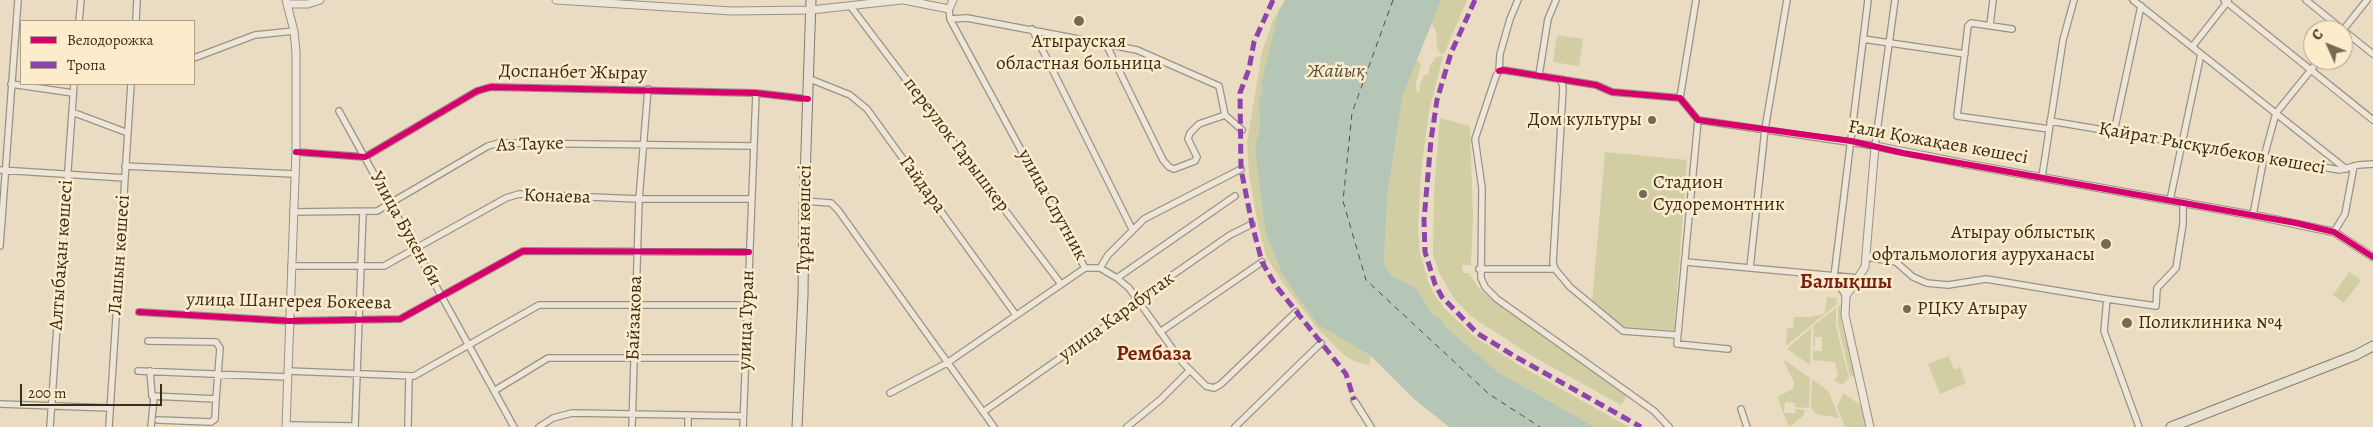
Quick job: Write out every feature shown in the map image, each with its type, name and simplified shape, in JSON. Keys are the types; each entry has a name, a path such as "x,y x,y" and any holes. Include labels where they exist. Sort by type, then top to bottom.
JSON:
{"main road":[{"name":"Тұран көшесі","path":"797,427 812,0"},
{"path":"2171,427 2347,359 2373,346"}],"street":[{"path":"0,246 3,170 18,0"},
{"path":"79,20 81,0"},
{"path":"136,20 138,0"},
{"path":"320,0 308,4 286,2 294,31 296,53 296,152 286,426 355,427 363,212"},
{"path":"556,0 670,4 732,11 811,10 903,0 949,9 953,0"},
{"path":"1518,0 1510,19 1500,54 1499,71 1475,139 1482,188 1479,268 1481,278 1485,287 1497,299 1654,411 1669,427"},
{"path":"1539,75 1548,19 1556,0"},
{"path":"1680,98 1696,0"},
{"path":"1750,268 1765,129 1787,0"},
{"path":"1846,296 1834,277 1868,0"},
{"path":"1870,427 1845,324 1846,296 1865,267 1875,146 1896,0"},
{"path":"1990,26 1993,0"},
{"path":"2042,177 2063,40 2074,0"},
{"path":"2134,0 2346,169"},
{"path":"2306,0 2331,20"},
{"path":"2351,20 2367,0"},
{"path":"2192,47 2227,1 2303,63"},
{"path":"2114,132 2141,6"},
{"name":"переулок Гарышкер","path":"852,7 1061,284"},
{"name":"улица Спутник","path":"949,9 950,19 1085,268 1100,268 1118,278 1138,300 1190,370 1206,386 1214,388 1221,384 1296,312"},
{"path":"950,19 967,18 1136,50 1214,81 1220,86 1225,115 1242,130"},
{"path":"2012,28 1969,24 1957,116 2049,129"},
{"path":"1032,29 1132,229"},
{"path":"195,58 255,35 294,31"},
{"path":"2353,38 2373,54"},
{"path":"1864,39 1965,54"},
{"path":"1106,44 1164,160 1174,169 1195,161 1197,157 1188,139 1190,133 1199,124 1225,115"},
{"path":"2170,200 2201,54"},
{"path":"2253,215 2264,158 2276,113 2311,70 2373,120"},
{"path":"1499,71 1539,75 1596,85 1612,92 1680,98 1698,120 1694,139 1686,262 1677,344 1728,349"},
{"name":"Гайдара","path":"810,79 850,95 867,108 1016,315"},
{"path":"1561,79 1563,88 1553,263 1555,269 1570,287 1623,330 1677,335"},
{"path":"11,84 73,92"},
{"name":"Алтыбақан көшесі","path":"50,427 74,85"},
{"name":"Лашын көшесі","path":"109,427 132,85"},
{"name":"Доспанбет Жырау","path":"366,157 484,88 648,89 756,93 808,99"},
{"name":"Байзакова","path":"632,427 639,200 648,89"},
{"name":"улица Туран","path":"743,427 756,93"},
{"name":"Улица Букен би","path":"339,111 514,427"},
{"path":"72,112 128,132"},
{"name":"Ғали Қожақаев көшесі","path":"1698,120 1851,141 1903,153 2253,215 2334,232 2373,257"},
{"name":"Қайрат Рысқұлбеков көшесі","path":"2050,121 2340,170 2373,164"},
{"name":"Аз Тауке","path":"293,212 377,211 494,143 754,146"},
{"path":"296,152 366,157"},
{"path":"125,166 294,174"},
{"path":"2334,232 2345,214 2354,166"},
{"path":"1100,268 1108,254 1144,219 1241,169"},
{"path":"3,170 125,178"},
{"name":"Конаева","path":"291,266 384,266 512,196 639,200 752,199"},
{"path":"1118,278 1235,196"},
{"path":"804,201 835,206 994,427"},
{"path":"1866,257 1896,262 1913,277 1927,283 1948,285 1986,279 2156,306 2157,288 2176,268 2183,224 2183,202"},
{"name":"улица Карабутак","path":"984,412 1130,309 1138,300 1230,236 1252,224"},
{"name":"улица Шангерея Бокеева","path":"139,312 289,321 403,319 523,251 749,252"},
{"path":"1160,332 1262,262"},
{"path":"1686,262 1858,278"},
{"path":"890,393 947,363 1085,268"},
{"path":"1479,268 1555,269"},
{"path":"2107,298 2104,331 2139,427"},
{"path":"138,371 218,374 416,376 539,305 747,305"},
{"path":"148,341 216,342 220,348 215,419 212,422 158,420"},
{"path":"1235,427 1320,343"},
{"path":"494,391 548,358 745,358"},
{"path":"1127,427 1160,400 1190,370"},
{"path":"150,371 151,394 154,397 151,427"},
{"path":"408,427 410,376"},
{"path":"154,397 216,399"},
{"path":"1354,400 1371,427"},
{"path":"0,404 110,408"},
{"path":"1741,409 1747,427"},
{"path":"539,427 564,414 632,413 743,416"},
{"path":"688,416 688,427"}],"shaded area":[{"path":"1441,0 1467,0 1444,54 1440,53 1437,48 1436,31 1431,22"},
{"path":"1279,10 1261,84 1263,91 1260,126 1255,148 1318,325 1371,356 1369,365 1356,362 1345,356 1317,328 1283,283 1266,256 1258,225 1249,174 1247,142 1262,52 1273,20"},
{"path":"1557,35 1583,39 1579,66 1553,62"},
{"path":"1443,56 1429,111 1421,173 1418,227 1420,253 1428,281 1435,296 1445,309 1475,337 1522,367 1629,427 1595,427 1498,372 1444,325 1441,318 1433,315 1416,288 1392,276 1386,268 1384,258 1388,190 1403,95 1417,59 1421,65 1416,83 1417,93 1420,90 1420,84 1424,75 1429,74 1429,68 1436,57"},
{"path":"1440,118 1470,126 1473,216 1471,265 1462,265 1463,273 1469,273 1480,290 1627,396 1621,405 1532,356 1472,317 1455,300 1439,272 1433,254 1434,191"},
{"name":"Стадион Судоремонтник","path":"1605,152 1687,160 1674,330 1623,327 1592,303"},
{"path":"2349,272 2361,280 2344,303 2333,295"},
{"path":"1827,297 1837,298 1837,304 1786,346 1787,328 1793,328 1794,317 1810,317 1823,314"},
{"path":"1842,304 1842,325 1855,375 1850,377 1838,323 1838,307"},
{"path":"1836,308 1836,327 1849,378 1842,385 1834,380 1838,375 1835,362 1813,360 1813,351 1822,351 1822,337 1815,337 1815,346 1813,346 1814,325"},
{"path":"1811,328 1810,365 1787,349"},
{"path":"1949,356 1954,370 1960,367 1966,383 1940,394 1928,364"},
{"path":"1782,358 1810,378 1809,408 1795,407 1795,403 1785,402 1784,413 1795,413 1795,409 1805,410 1803,416 1789,427 1777,397 1793,389 1794,382"},
{"path":"1812,379 1829,392 1839,418 1816,414 1811,408"},
{"path":"1843,393 1862,406 1867,427 1845,427 1837,407"}],"water":[{"name":"Жайық","path":"1285,0 1441,0 1403,95 1388,190 1384,258 1386,268 1392,276 1416,288 1433,315 1441,318 1444,325 1498,372 1595,427 1449,427 1413,398 1371,356 1318,325 1283,275 1266,234 1255,148 1260,126 1259,100 1263,91 1261,84 1279,10"}],"ferry route":[{"path":"1393,0 1352,113 1343,201 1366,280 1489,394 1540,427"}],"marked path":[{"path":"1273,0 1254,42 1249,69 1240,93 1241,169 1252,224 1262,262 1276,286 1346,374 1354,400"},
{"path":"1475,0 1451,53 1437,100 1431,140 1424,220 1425,252 1435,284 1442,297 1477,333 1641,427"}],"cycle path":[{"path":"1499,71 1503,70 1596,85 1612,92 1680,98 1698,120 1851,141 1903,153 2296,223 2334,232 2373,257"},
{"path":"296,152 365,157 477,91 491,87 756,93 808,99"},
{"path":"139,312 289,321 400,319 523,251 749,252"}],"place":[{"name":"Атырауская областная больница","path":"1079,21"},
{"name":"Дом культуры","path":"1652,120"},
{"name":"Стадион Судоремонтник","path":"1643,194"},
{"name":"Атырау облыстық офтальмология ауруханасы","path":"2106,244"},
{"name":"РЦКУ Атырау","path":"1907,309"},
{"name":"Поликлиника №4","path":"2127,323"}],"district":[{"name":"Балықшы","path":"1846,283"},
{"name":"Рембаза","path":"1154,355"}]}
